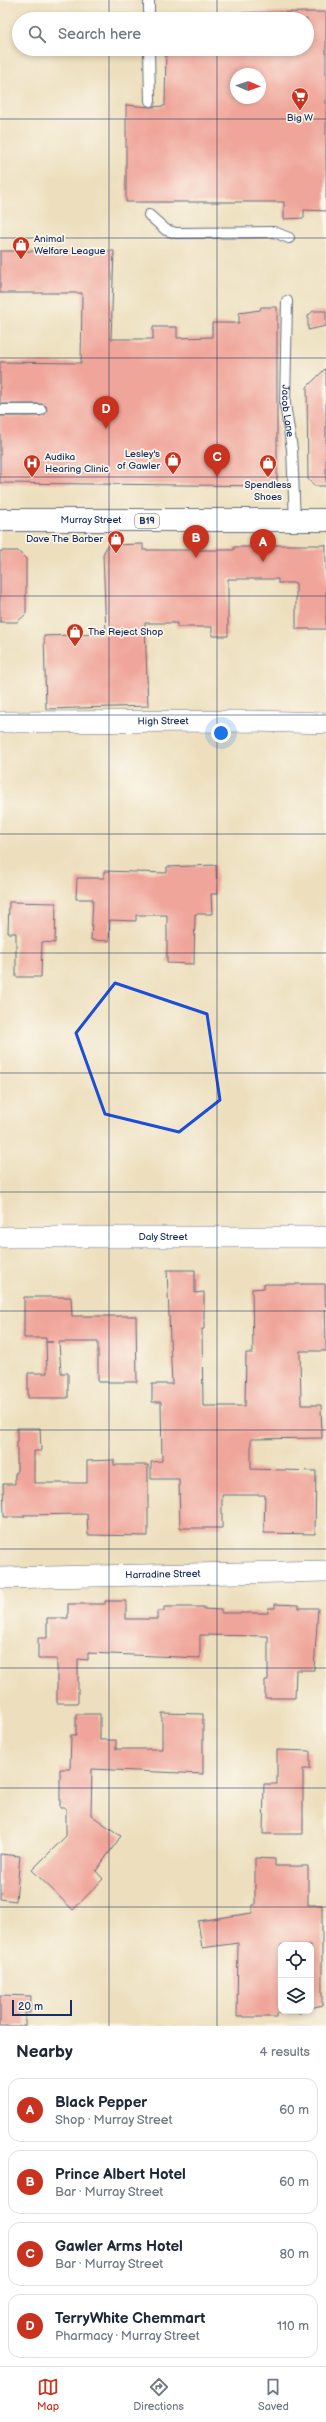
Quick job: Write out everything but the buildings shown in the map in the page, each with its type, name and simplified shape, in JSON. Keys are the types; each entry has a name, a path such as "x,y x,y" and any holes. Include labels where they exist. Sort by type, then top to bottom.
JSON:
{"main road":[{"name":"Murray Street","path":"0,520 326,520"}],"street":[{"name":"High Street","path":"0,722 252,721 326,723"},
{"name":"Daly Street","path":"0,1237 326,1237"},
{"name":"Harradine Street","path":"0,1578 326,1571"}],"lane":[{"path":"149,0 149,12"},
{"path":"149,56 150,101"},
{"path":"149,216 166,230 176,233 274,232 289,238"},
{"name":"Jacob Lane","path":"287,301 285,404 292,449 295,521"},
{"path":"0,410 41,410"}],"highlighted area":[{"path":"115,983 207,1014 220,1100 179,1132 105,1114 76,1033"}],"place":[{"name":"Big W","path":"300,111"},
{"name":"Animal Welfare League","path":"21,260"},
{"name":"TerryWhite Chemmart","path":"106,429"},
{"name":"Lesley's of Gawler","path":"173,475"},
{"name":"Gawler Arms Hotel","path":"217,477"},
{"name":"Audika Hearing Clinic","path":"32,478"},
{"name":"Spendless Shoes","path":"268,478"},
{"name":"Dave The Barber","path":"116,554"},
{"name":"Prince Albert Hotel","path":"196,558"},
{"name":"Black Pepper","path":"263,562"},
{"name":"The Reject Shop","path":"75,647"}]}
